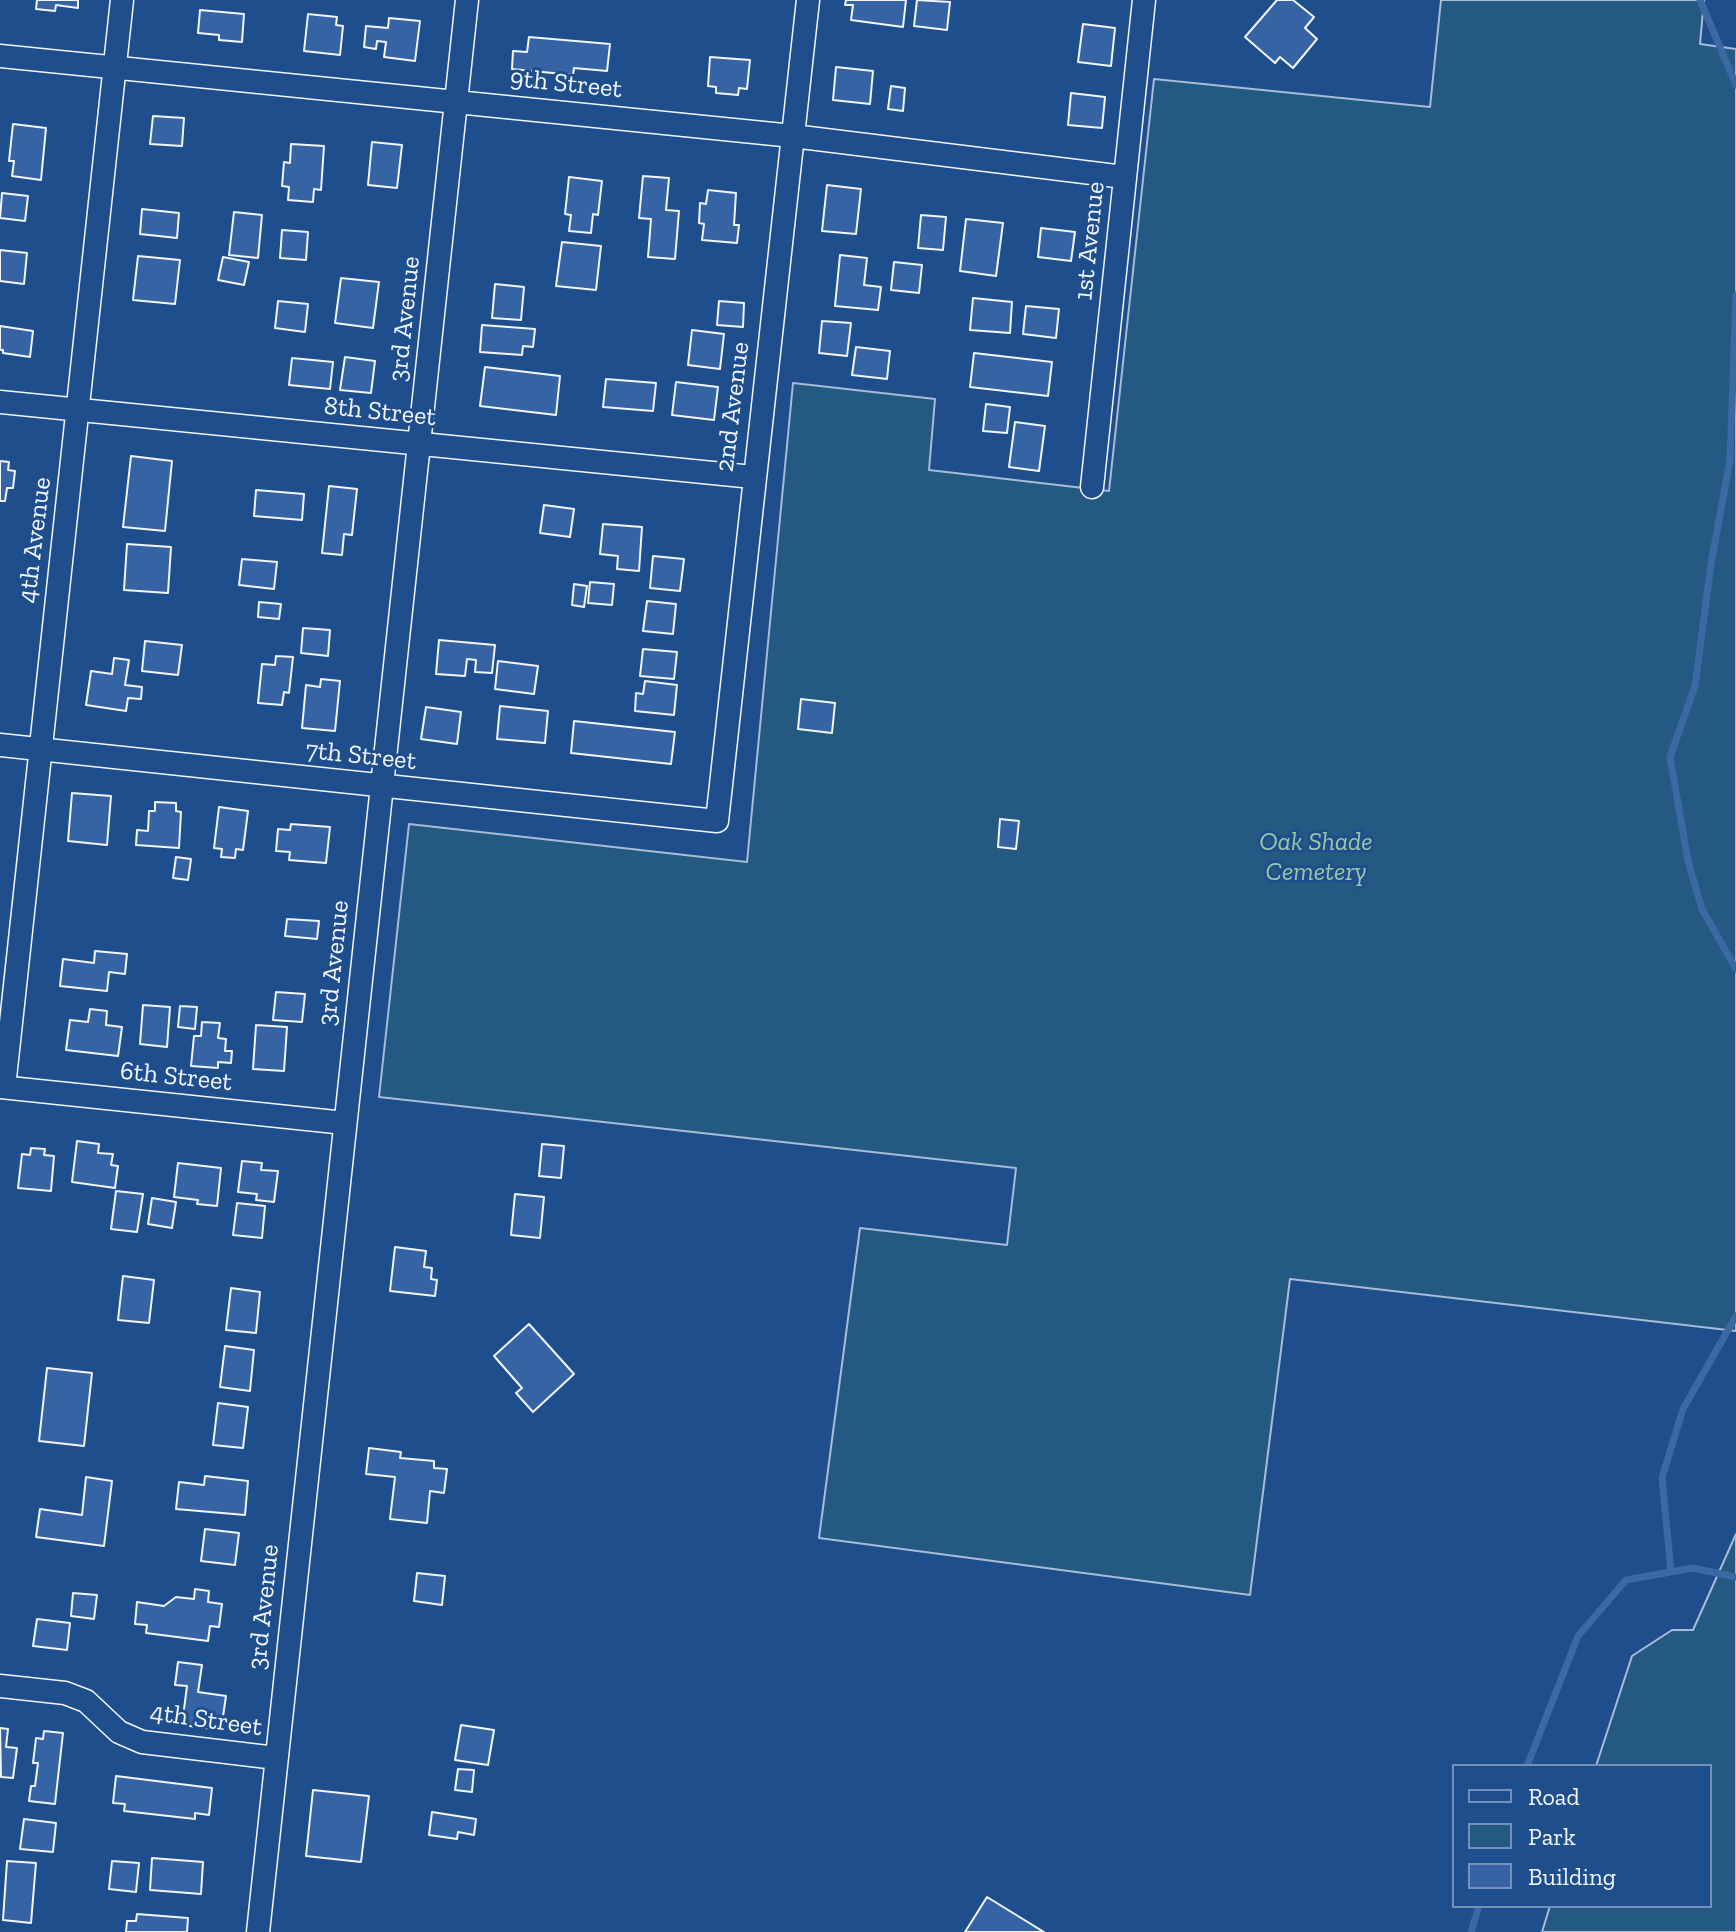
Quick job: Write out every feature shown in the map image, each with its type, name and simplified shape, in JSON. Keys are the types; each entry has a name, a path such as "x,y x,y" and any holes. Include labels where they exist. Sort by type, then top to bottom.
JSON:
{"street":[{"name":"4th Avenue","path":"2,1087 122,0"},
{"name":"3rd Avenue","path":"258,1932 467,0"},
{"name":"2nd Avenue","path":"717,821 808,0"},
{"name":"1st Avenue","path":"1092,487 1144,0"},
{"name":"9th Street","path":"0,56 793,136 1124,177"},
{"name":"8th Street","path":"0,402 753,477"},
{"name":"7th Street","path":"0,745 717,821"},
{"name":"6th Street","path":"2,1087 345,1123"},
{"name":"4th Street","path":"0,1686 65,1693 86,1701 119,1732 142,1742 276,1758"}],"green space":[{"name":"Oak Shade Cemetery","path":"1441,0 1704,0 1700,44 1736,49 1736,1331 1290,1279 1250,1595 819,1538 860,1228 1007,1245 1016,1168 379,1097 409,824 747,862 793,383 935,399 929,470 1109,491 1154,79 1430,107"},
{"path":"1736,1534 1736,1932 1542,1932 1549,1908 1712,1908 1712,1764 1597,1764 1632,1656 1672,1630 1693,1630"}],"building":[{"path":"37,0 78,0 78,8 56,5 55,11 36,9"},
{"path":"846,0 906,0 903,27 851,20 853,5 845,5"},
{"path":"917,0 950,2 947,30 914,26"},
{"path":"1277,0 1293,0 1314,17 1305,28 1317,39 1293,68 1280,57 1275,63 1245,37"},
{"path":"200,10 244,14 242,42 219,40 219,35 198,33"},
{"path":"308,14 337,17 336,25 343,26 340,55 304,51"},
{"path":"389,18 420,21 415,61 384,57 386,42 377,41 376,49 364,47 366,26 388,28"},
{"path":"1083,24 1115,28 1111,66 1078,62"},
{"path":"529,37 610,44 607,71 574,68 573,75 512,69 513,51 527,52"},
{"path":"710,57 750,60 747,89 739,88 738,95 716,93 716,87 708,86"},
{"path":"836,67 873,71 870,104 833,100"},
{"path":"891,86 905,88 903,111 888,109"},
{"path":"1071,93 1105,97 1102,128 1068,125"},
{"path":"153,116 184,118 182,146 150,144"},
{"path":"13,124 46,128 41,180 12,176 14,161 9,161"},
{"path":"372,142 402,145 397,188 368,185"},
{"path":"291,144 324,146 321,190 314,189 313,202 288,200 289,187 282,186 284,162 290,163"},
{"path":"643,176 669,178 666,210 679,211 675,259 648,257 651,219 639,218"},
{"path":"569,177 602,181 598,215 593,214 591,233 569,231 571,215 565,214"},
{"path":"827,185 861,189 856,234 822,231"},
{"path":"708,190 736,193 734,225 739,225 737,243 702,240 704,224 699,223 700,203 706,204"},
{"path":"2,193 28,196 25,221 0,218"},
{"path":"142,209 179,213 177,238 140,234"},
{"path":"234,212 262,215 258,258 229,255"},
{"path":"921,215 946,217 943,250 918,248"},
{"path":"966,219 1003,223 996,276 960,271"},
{"path":"1041,228 1075,232 1071,261 1038,257"},
{"path":"282,230 308,232 306,260 280,258"},
{"path":"562,242 601,246 596,290 556,286"},
{"path":"0,250 27,253 24,284 0,281"},
{"path":"840,255 867,258 864,285 881,287 878,310 835,306"},
{"path":"138,256 180,260 175,304 133,300"},
{"path":"223,257 249,262 244,285 218,280"},
{"path":"894,262 922,265 919,293 891,290"},
{"path":"341,278 379,282 373,328 335,323"},
{"path":"495,284 524,287 521,320 492,318"},
{"path":"973,298 1012,302 1010,333 970,330"},
{"path":"278,301 308,304 305,332 275,328"},
{"path":"719,301 744,303 743,327 717,325"},
{"path":"1026,306 1059,309 1056,338 1023,334"},
{"path":"822,321 851,323 847,356 819,353"},
{"path":"482,325 535,329 533,347 523,346 522,355 480,352"},
{"path":"0,326 33,331 30,357 0,350"},
{"path":"692,330 724,334 720,369 688,365"},
{"path":"856,347 890,351 887,379 852,375"},
{"path":"974,353 1052,362 1048,396 970,387"},
{"path":"345,357 375,361 371,393 340,390"},
{"path":"292,358 333,362 330,389 289,385"},
{"path":"485,367 560,376 556,415 480,406"},
{"path":"606,379 656,383 653,411 603,407"},
{"path":"676,382 718,387 714,420 672,415"},
{"path":"986,404 1010,407 1007,433 983,431"},
{"path":"1015,422 1045,426 1039,471 1009,467"},
{"path":"131,456 172,461 165,531 123,527"},
{"path":"0,461 9,462 8,470 15,471 13,488 7,488 5,501 0,501"},
{"path":"329,486 357,489 352,535 344,534 342,555 322,553"},
{"path":"256,490 304,494 302,520 254,516"},
{"path":"544,505 574,509 570,537 540,533"},
{"path":"603,524 642,527 639,571 617,569 618,556 600,554"},
{"path":"127,544 171,547 168,593 124,590"},
{"path":"653,556 684,559 680,591 650,588"},
{"path":"242,559 277,562 274,589 239,585"},
{"path":"590,582 614,584 612,605 588,603"},
{"path":"574,584 587,586 584,607 572,605"},
{"path":"647,601 676,604 673,634 643,631"},
{"path":"259,602 281,604 279,619 258,617"},
{"path":"303,628 330,630 328,656 301,653"},
{"path":"439,640 495,645 492,673 475,672 476,660 467,659 465,676 436,674"},
{"path":"145,641 182,645 178,675 142,671"},
{"path":"643,649 677,652 674,679 640,676"},
{"path":"276,656 293,657 289,693 284,692 282,705 258,703 262,664 275,665"},
{"path":"114,658 129,660 125,685 142,687 141,699 128,698 126,711 86,705 91,671 112,674"},
{"path":"498,661 538,666 534,694 495,689"},
{"path":"321,679 340,681 335,731 302,728 306,685 320,687"},
{"path":"645,681 677,685 674,715 635,711 636,693 643,694"},
{"path":"801,699 835,703 832,733 798,729"},
{"path":"500,706 548,711 545,743 497,739"},
{"path":"426,707 461,712 457,744 421,739"},
{"path":"574,721 675,732 671,764 571,753"},
{"path":"72,793 111,796 107,845 68,841"},
{"path":"155,802 176,803 176,811 181,812 179,848 136,845 137,830 148,831 149,811 155,811"},
{"path":"219,807 248,811 243,850 236,849 235,858 221,857 222,849 214,848"},
{"path":"1000,819 1019,821 1016,849 998,847"},
{"path":"291,824 330,827 326,863 289,860 290,852 276,851 278,829 290,830"},
{"path":"176,857 191,859 188,880 173,878"},
{"path":"287,919 319,921 317,939 285,936"},
{"path":"95,951 127,954 125,974 109,972 107,991 60,986 63,959 94,963"},
{"path":"276,992 305,994 302,1022 273,1020"},
{"path":"143,1005 170,1007 167,1047 140,1044"},
{"path":"180,1006 197,1007 195,1029 178,1027"},
{"path":"90,1009 107,1011 106,1025 122,1027 118,1056 66,1050 70,1020 88,1022"},
{"path":"202,1022 220,1023 218,1038 226,1039 225,1051 232,1051 231,1063 218,1062 218,1068 191,1066 194,1036 201,1036"},
{"path":"256,1025 287,1027 284,1071 253,1069"},
{"path":"77,1141 99,1144 98,1153 113,1154 111,1165 118,1166 115,1188 72,1182"},
{"path":"542,1144 564,1146 561,1178 539,1176"},
{"path":"31,1148 45,1149 44,1155 54,1156 51,1191 18,1188 22,1154 30,1155"},
{"path":"242,1161 262,1163 261,1170 278,1171 274,1202 256,1200 257,1194 238,1192"},
{"path":"178,1163 221,1168 217,1206 174,1197"},
{"path":"116,1191 143,1194 137,1232 111,1229"},
{"path":"515,1194 544,1197 540,1238 511,1235"},
{"path":"152,1198 176,1202 172,1228 148,1224"},
{"path":"237,1203 265,1206 262,1238 233,1235"},
{"path":"395,1247 426,1251 424,1267 432,1268 431,1279 437,1280 435,1296 390,1291"},
{"path":"123,1276 154,1280 149,1323 118,1320"},
{"path":"231,1288 260,1292 256,1333 226,1330"},
{"path":"529,1324 574,1374 533,1412 516,1393 522,1388 494,1356"},
{"path":"225,1346 254,1350 250,1391 220,1387"},
{"path":"47,1368 92,1373 84,1446 39,1441"},
{"path":"218,1403 248,1407 243,1448 213,1445"},
{"path":"369,1448 401,1452 400,1458 434,1461 434,1468 447,1469 444,1493 430,1491 427,1523 390,1519 395,1477 366,1474"},
{"path":"205,1476 248,1481 245,1515 176,1509 179,1482 204,1485"},
{"path":"86,1477 112,1481 104,1546 36,1537 40,1509 82,1515"},
{"path":"205,1529 239,1533 235,1565 201,1561"},
{"path":"417,1573 445,1576 442,1605 414,1601"},
{"path":"195,1589 209,1591 208,1602 222,1604 219,1627 210,1626 208,1641 146,1633 147,1625 135,1624 137,1602 164,1606 176,1597 194,1599"},
{"path":"73,1593 97,1595 94,1619 71,1616"},
{"path":"37,1619 70,1623 67,1650 33,1646"},
{"path":"178,1662 202,1665 198,1692 226,1696 221,1730 182,1725 187,1686 175,1685"},
{"path":"461,1725 494,1730 488,1765 455,1760"},
{"path":"0,1728 8,1729 6,1747 17,1748 13,1778 1,1777"},
{"path":"44,1731 63,1733 55,1804 29,1801 38,1763 33,1763 36,1738 43,1739"},
{"path":"458,1769 474,1770 472,1792 455,1790"},
{"path":"116,1776 212,1788 209,1815 195,1813 195,1819 124,1811 125,1804 113,1803"},
{"path":"313,1790 369,1796 361,1862 306,1856"},
{"path":"432,1812 476,1819 474,1835 458,1832 457,1839 429,1835"},
{"path":"24,1819 56,1823 53,1852 20,1849"},
{"path":"152,1858 203,1862 201,1894 150,1890"},
{"path":"7,1861 36,1863 31,1923 3,1920"},
{"path":"112,1861 139,1863 136,1892 109,1889"},
{"path":"987,1897 1044,1932 965,1932"},
{"path":"137,1914 188,1918 187,1932 126,1932 127,1921 136,1921"}],"waterway":[{"path":"1700,0 1736,85"},
{"path":"1736,295 1730,460 1711,564 1695,686 1670,757 1688,861 1702,909 1736,969"},
{"path":"1671,1572 1662,1478 1683,1409 1736,1316"},
{"path":"1528,1764 1578,1636 1626,1580 1693,1568 1736,1577"},
{"path":"1471,1932 1478,1908"}]}
